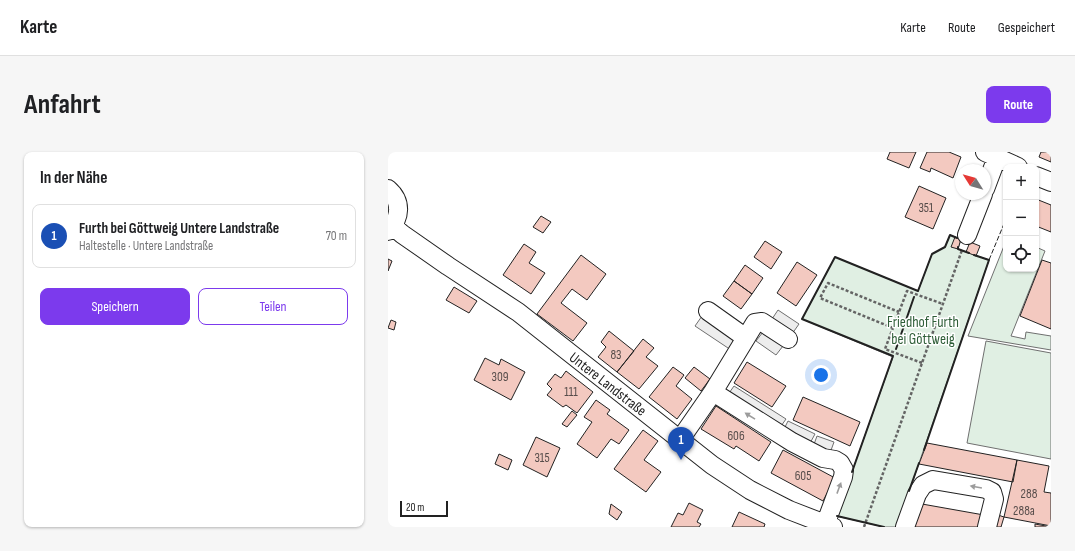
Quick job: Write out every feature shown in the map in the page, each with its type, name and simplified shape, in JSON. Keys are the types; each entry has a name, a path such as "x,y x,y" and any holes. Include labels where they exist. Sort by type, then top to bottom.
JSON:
{"street":[{"path":"989,164 991,154 1012,164"},
{"path":"1039,177 1051,182"},
{"path":"388,189 395,197 399,209 396,220 391,228"},
{"path":"965,243 981,200"},
{"name":"Untere Landstraße","path":"391,228 518,312 712,465 750,490 789,510 829,526"},
{"path":"708,311 746,338"},
{"path":"679,440 713,392 755,323 762,322 788,339"},
{"path":"713,392 792,442 823,458 835,460 840,463 844,470 843,477 829,526"},
{"path":"905,527 917,494 923,485 933,480 986,489 992,492 994,499 987,527"}],"path":[{"path":"864,527 965,243"},
{"path":"893,328 820,298 828,283 899,312"},
{"path":"922,363 885,349 907,291 943,304"}],"green space":[{"name":"Friedhof Furth bei Göttweig","path":"950,235 961,239 958,249 989,260 897,527 884,527 836,516 893,357 802,319 835,257 918,291 932,254 945,247"},
{"path":"1003,248 1003,272 1037,272 1011,336 1025,339 1026,332 1051,336 1051,350 968,336"},
{"path":"1039,248 1045,251 1039,266"},
{"path":"986,341 1051,353 1051,459 967,443"}],"shaded area":[{"path":"778,310 799,324 792,334 772,319"},
{"path":"702,316 737,339 731,350 695,326"},
{"path":"763,332 783,346 776,355 756,341"},
{"path":"734,386 786,419 779,429 727,396"},
{"path":"788,421 815,434 809,445 783,431"},
{"path":"817,436 834,442 830,453 813,447"}],"building":[{"path":"890,152 916,152 909,168 887,159"},
{"path":"927,152 949,152 961,157 958,164 955,164 955,173 953,178 931,168 930,172 920,168"},
{"path":"1041,152 1051,152 1051,162 1039,157"},
{"path":"919,186 946,198 933,229 905,217"},
{"path":"1039,200 1051,205 1051,232 1039,227"},
{"path":"541,216 551,222 543,233 533,227"},
{"path":"955,237 961,239 958,249 951,247"},
{"path":"765,241 782,252 771,269 754,257"},
{"path":"970,242 980,246 976,256 966,252"},
{"path":"524,244 536,252 529,263 545,273 531,294 503,275"},
{"path":"581,255 606,274 587,300 572,289 561,303 587,323 573,341 537,314"},
{"path":"388,259 392,261 388,271"},
{"path":"1042,260 1051,263 1051,329 1020,316 1037,272 1039,272"},
{"path":"797,262 817,275 796,306 777,293"},
{"path":"745,265 763,278 752,294 734,281"},
{"path":"734,281 752,294 741,309 723,296"},
{"path":"454,287 477,301 469,313 446,300"},
{"path":"391,320 396,322 394,330 388,328"},
{"path":"609,331 634,351 617,372 598,357 606,347 601,342"},
{"path":"643,339 654,348 646,357 658,366 639,389 617,372"},
{"path":"485,358 499,365 501,359 525,372 511,400 474,380"},
{"path":"747,362 786,386 772,407 734,383"},
{"path":"673,367 684,375 676,386 692,399 677,419 649,397"},
{"path":"694,367 710,379 701,391 685,378"},
{"path":"566,371 593,392 577,413 566,405 563,407 547,395 552,389 547,384 555,374 561,378"},
{"path":"803,397 860,422 850,446 793,420"},
{"path":"596,400 610,410 607,414 629,430 619,444 611,439 597,458 577,444 592,422 584,417"},
{"path":"716,406 771,442 759,461 736,446 734,449 701,429"},
{"path":"572,411 577,415 567,427 562,424"},
{"path":"643,430 658,441 644,460 661,472 646,492 614,469"},
{"path":"536,437 560,448 547,477 523,465"},
{"path":"927,443 1017,460 1013,482 919,464"},
{"path":"783,450 835,478 823,501 771,473"},
{"path":"499,454 512,460 508,470 495,464"},
{"path":"1017,460 1049,466 1044,492 1051,493 1051,526 1004,517"},
{"path":"689,503 703,510 697,522 701,524 699,527 671,527 678,513 683,515"},
{"path":"611,504 622,512 617,520 609,514"},
{"path":"922,504 984,515 982,527 915,527 914,525"},
{"path":"739,512 765,524 764,527 732,527"},
{"path":"998,515 1004,517 1001,527 994,527"},
{"path":"1035,524 1051,527 1035,527"}],"fence":[{"path":"989,260 1003,226"}],"wall":[{"path":"852,472 893,356 802,319 835,257 918,291 932,254 945,247 950,235 957,238"},
{"path":"958,247 958,249 969,253"},
{"path":"924,450 989,260 974,255"},
{"path":"896,349 914,297"},
{"path":"909,491 919,463"},
{"path":"837,516 884,527"}],"place":[{"name":"Furth bei Göttweig Untere Landstraße","path":"681,460"}]}
